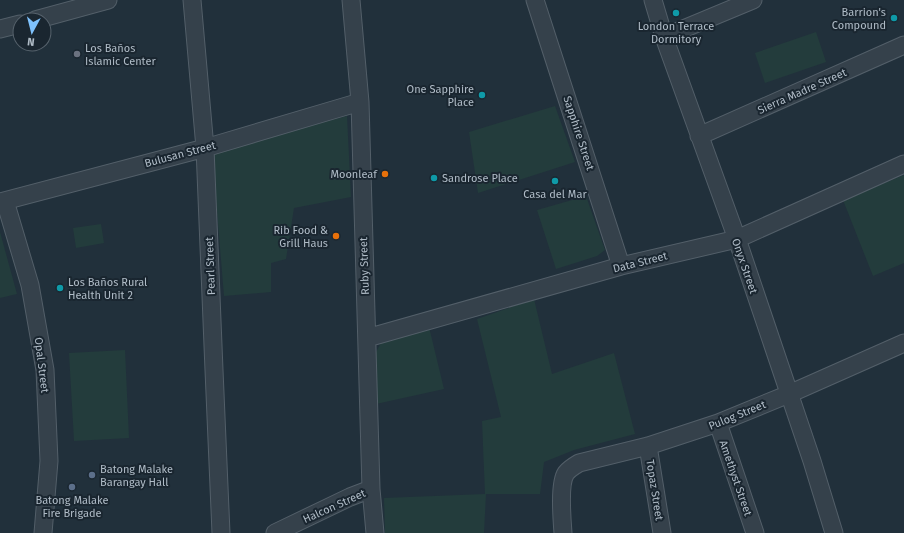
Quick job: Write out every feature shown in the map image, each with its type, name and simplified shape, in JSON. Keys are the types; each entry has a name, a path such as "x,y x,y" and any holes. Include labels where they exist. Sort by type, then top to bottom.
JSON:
{"street":[{"path":"52,15 108,0"},
{"name":"Pearl Street","path":"192,0 205,148 221,533"},
{"name":"Ruby Street","path":"351,0 360,102 371,489 375,533"},
{"name":"Sapphire Street","path":"535,0 548,36 621,266"},
{"name":"Onyx Street","path":"653,0 664,37 736,239 812,461 834,533"},
{"path":"664,37 753,0"},
{"path":"0,29 12,26"},
{"name":"Sierra Madre Street","path":"700,136 904,46"},
{"name":"Bulusan Street","path":"2,201 205,148 360,102"},
{"name":"Data Street","path":"367,338 621,266 736,239 904,164"},
{"name":"Opal Street","path":"2,201 30,285 45,370 49,461 42,533"},
{"name":"Pulog Street","path":"563,533 562,495 564,477 566,472 579,463 648,446 718,423 789,394 904,343"},
{"name":"Amethyst Street","path":"718,423 755,533"},
{"name":"Topaz Street","path":"648,446 662,533"},
{"name":"Halcon Street","path":"275,533 350,497 371,489"}],"green space":[{"path":"816,32 826,62 765,83 755,53"},
{"path":"555,106 575,162 478,193 469,132"},
{"path":"347,116 351,197 294,208 286,259 271,263 271,292 224,296 212,151"},
{"path":"904,175 904,263 873,276 843,200"},
{"path":"586,196 605,250 597,256 556,269 537,210"},
{"path":"101,224 104,243 76,248 73,228"},
{"path":"0,232 17,294 0,298"},
{"path":"534,299 552,374 614,353 635,434 574,450 544,462 540,494 486,494 484,533 385,533 384,498 485,494 482,421 501,417 477,319"},
{"path":"429,327 444,389 376,404 376,352 381,343 392,337"},
{"path":"125,350 129,438 74,441 69,353"}],"place":[{"name":"London Terrace Dormitory","path":"676,13"},
{"name":"Barrion's Compound","path":"894,18"},
{"name":"Los Baños Islamic Center","path":"77,54"},
{"name":"One Sapphire Place","path":"482,95"},
{"name":"Moonleaf","path":"385,174"},
{"name":"Sandrose Place","path":"434,178"},
{"name":"Casa del Mar","path":"555,181"},
{"name":"Rib Food & Grill Haus","path":"336,236"},
{"name":"Los Baños Rural Health Unit 2","path":"60,288"},
{"name":"Batong Malake Barangay Hall","path":"92,475"},
{"name":"Batong Malake Fire Brigade","path":"72,487"}]}
